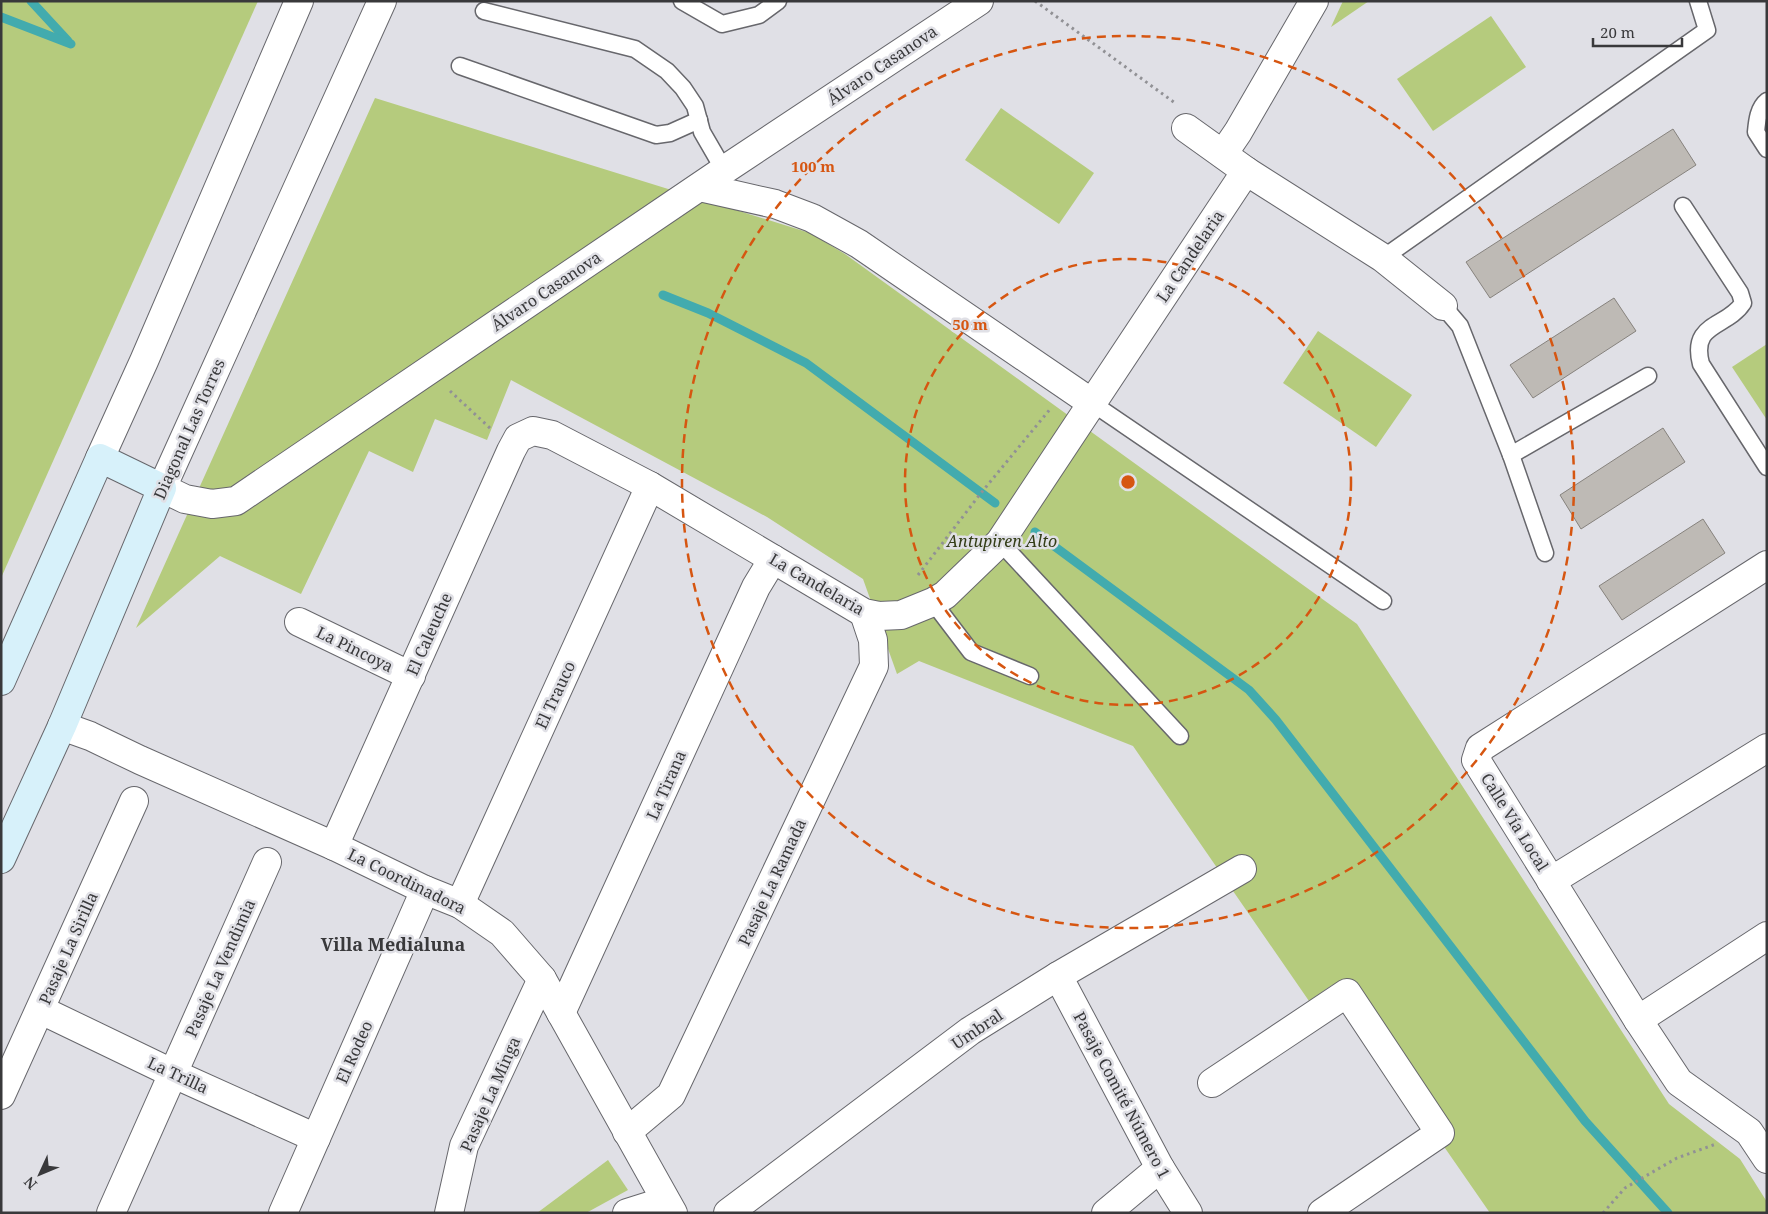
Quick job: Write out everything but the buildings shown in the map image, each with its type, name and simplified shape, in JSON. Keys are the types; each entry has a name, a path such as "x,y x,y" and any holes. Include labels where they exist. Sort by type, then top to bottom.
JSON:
{"main road":[{"name":"Álvaro Casanova","path":"100,458 162,488"},
{"path":"1,681 100,458"},
{"name":"Diagonal Las Torres","path":"1,859 62,726 162,488"}],"street":[{"path":"100,458 144,361 299,1"},
{"name":"Diagonal Las Torres","path":"162,488 382,1"},
{"name":"Álvaro Casanova","path":"162,488 185,498 212,504 236,501 724,170 979,1"},
{"path":"1223,154 1314,1"},
{"path":"1186,128 1246,171 1383,258 1443,306"},
{"name":"La Candelaria","path":"533,431 552,435 650,486 864,613 879,616 901,615 945,595 1000,542 1246,171"},
{"path":"700,187 775,204 812,218 859,244 1092,403"},
{"name":"El Caleuche","path":"334,846 510,451 518,438 533,431"},
{"name":"El Trauco","path":"460,904 650,486"},
{"name":"La Tirana","path":"561,1013 756,587 773,559"},
{"name":"Calle Vía Local","path":"1767,565 1480,748 1476,760 1638,1020 1679,1082 1758,1127 1767,1159"},
{"name":"Pasaje La Ramada","path":"627,1132 671,1095 874,666 873,640 864,613"},
{"name":"La Pincoya","path":"299,622 411,676"},
{"name":"La Coordinadora","path":"62,726 90,736 334,846 424,890 460,904 502,933 542,979 669,1207"},
{"path":"1551,881 1767,748"},
{"name":"Pasaje La Sirilla","path":"1,1095 134,801"},
{"name":"Pasaje La Vendimia","path":"111,1213 267,862"},
{"name":"Umbral","path":"728,1213 970,1031 1058,976 1242,869"},
{"name":"El Rodeo","path":"283,1213 424,890"},
{"path":"1638,1020 1767,936"},
{"name":"Pasaje Comité Número 1","path":"1058,976 1160,1168 1188,1213"},
{"name":"Pasaje La Minga","path":"449,1213 464,1146 542,979"},
{"path":"1212,1083 1347,993 1440,1133 1322,1213"},
{"name":"La Trilla","path":"41,1010 174,1074 316,1138"},
{"path":"1106,1213 1160,1168"},
{"path":"627,1213 669,1207"}],"lane":[{"path":"682,1 722,24 759,15 778,1"},
{"path":"1383,258 1707,30 1698,1"},
{"path":"484,10 635,49 667,70 695,106 702,132 724,170"},
{"path":"460,66 656,135 670,133 699,120"},
{"path":"1767,100 1758,117 1756,132 1767,149"},
{"path":"1682,206 1740,293 1744,303 1739,310 1704,334 1697,350 1701,364 1767,467"},
{"path":"1443,306 1460,326 1512,455 1545,553"},
{"path":"1512,455 1648,376"},
{"path":"1092,403 1383,601"},
{"path":"1000,542 1180,736"},
{"path":"933,602 971,652 1030,676"}],"path":[{"path":"1036,1 1180,107 1186,128"},
{"path":"428,370 500,438 510,451"},
{"path":"917,578 981,493 1054,405"},
{"path":"1603,1213 1625,1188 1677,1158"}],"green space":[{"path":"1,1 258,1 1,578"},
{"path":"1343,1 1369,1 1331,27"},
{"path":"1491,16 1526,67 1433,131 1397,79"},
{"name":"Antupiren Alto","path":"375,98 810,233 845,254 1357,624 1669,1104 1740,1159 1767,1202 1767,1213 1490,1213 1332,985 1309,1001 1133,746 919,661 897,674 863,579 767,517 511,380 487,440 435,419 413,472 369,451 301,594 220,556 136,628"},
{"path":"1001,108 1094,173 1059,224 965,160"},
{"path":"1318,331 1412,395 1376,447 1283,383"},
{"path":"1767,344 1767,420 1732,367"},
{"path":"608,1160 628,1190 586,1213 537,1213"}],"waterway":[{"path":"31,1 68,41"},
{"path":"1,17 71,44"},
{"path":"663,295 708,313 806,363 995,503"},
{"path":"1035,532 1249,690 1276,720 1585,1121 1668,1213"}],"district":[{"name":"Villa Medialuna","path":"393,945"}]}
